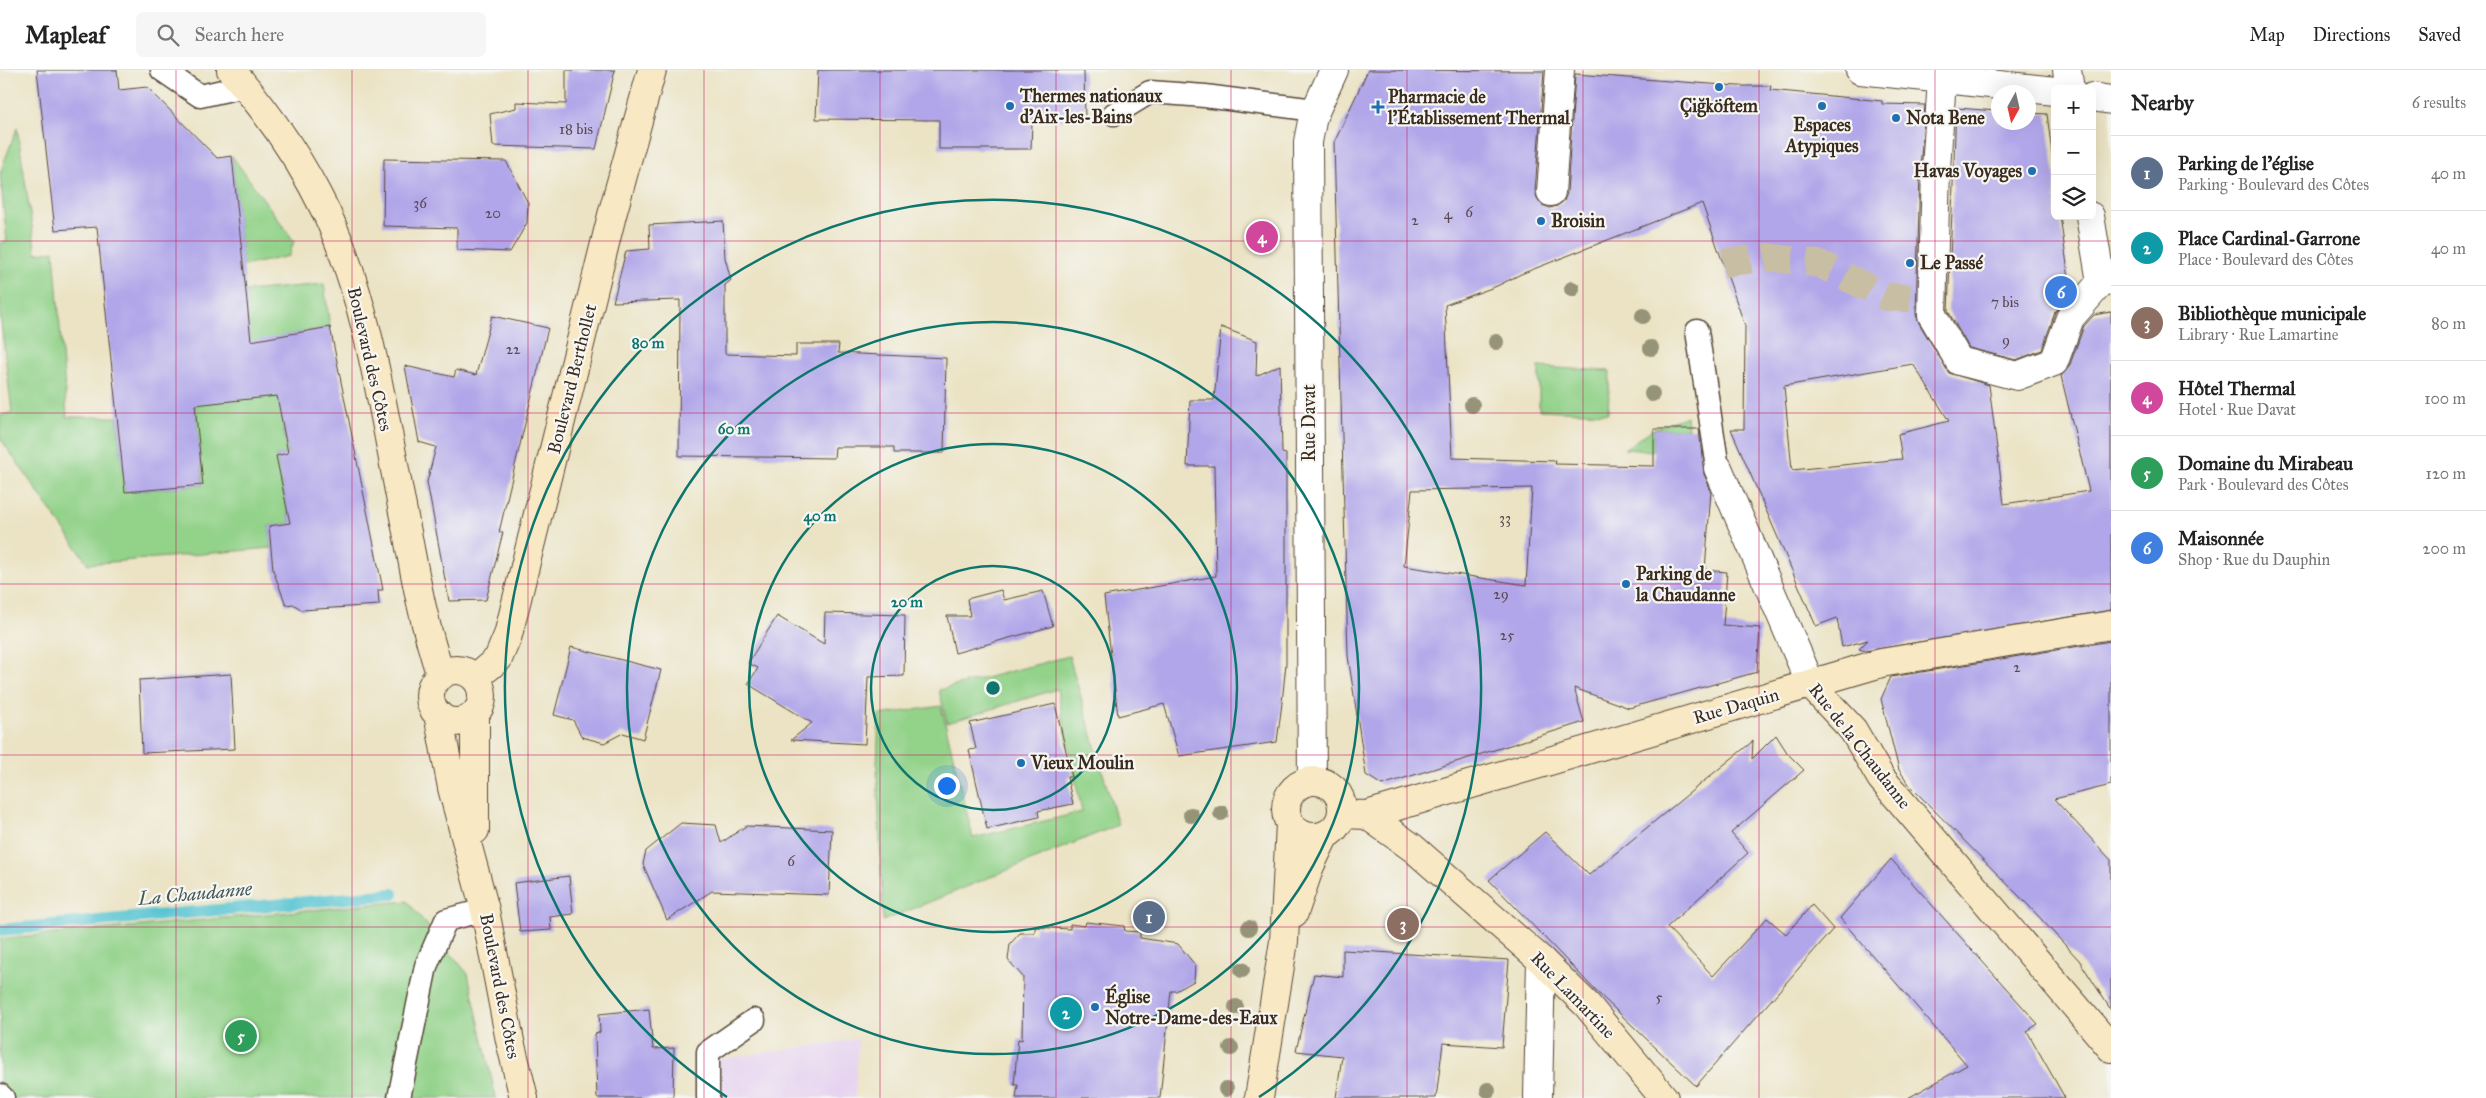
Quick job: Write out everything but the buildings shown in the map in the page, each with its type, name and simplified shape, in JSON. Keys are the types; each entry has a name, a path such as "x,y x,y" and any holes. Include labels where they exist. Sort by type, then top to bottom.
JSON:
{"main road":[{"name":"Boulevard Berthollet","path":"476,678 498,659 508,635 612,215 652,70"},
{"name":"Boulevard des Côtes","path":"238,78 292,150 327,214 351,277 368,340 425,625 441,676 431,691 432,704 438,714 452,788 485,910 510,1041 524,1098"},
{"name":"Rue Daquin","path":"1354,814 1881,663 2111,625"},
{"path":"441,676 455,670 470,674 476,678"},
{"name":"Boulevard des Côtes","path":"476,678 480,685 482,701 475,715 473,797 476,874"},
{"name":"Rue de la Chaudanne","path":"1811,684 1852,730 1881,778 2111,1048"},
{"path":"438,714 452,722 460,722 475,715"},
{"path":"1259,1098 1284,941 1290,824 1287,817 1287,800 1297,787 1312,781 1329,785 1354,814 1339,823 1326,835 1310,866 1284,941"},
{"name":"Rue Lamartine","path":"1354,814 1414,848 1541,960 1587,1005 1664,1098"},
{"path":"1290,824 1306,836 1326,835"}],"street":[{"name":"Rue Davat","path":"1312,781 1308,142 1316,110 1334,70"},
{"path":"1551,192 1560,70"},
{"path":"1860,70 2051,91"},
{"path":"2067,70 2069,85"},
{"path":"1942,79 1936,169 1932,315 1959,361 2017,376 2054,362 2070,318 2106,281 2091,220"},
{"path":"2096,98 2111,100"},
{"name":"Rue de la Chaudanne","path":"1718,468 1811,684"},
{"path":"1538,1098 1541,960"}],"lane":[{"path":"162,70 200,96 238,78"},
{"path":"1114,114 1150,92 1205,96 1316,110"},
{"name":"Rue de la Chaudanne","path":"1697,331 1718,468"},
{"path":"398,1098 428,962 446,920 485,910"},
{"path":"708,1098 708,1052 754,1020"}],"shaded area":[{"path":"858,1039 855,1098 715,1098 714,1060"}],"green space":[{"path":"17,128 36,253 54,251 67,417 117,417 125,492 203,485 195,405 246,291 324,284 330,327 283,336 283,428 288,453 276,456 290,523 269,526 271,548 88,564 0,438 0,416 12,412 0,315 0,243 7,241 0,173"},
{"path":"232,156 294,241 289,256 243,266"},
{"path":"1539,367 1610,371 1608,413 1539,410"},
{"path":"1687,416 1688,429 1654,429 1654,451 1624,449 1653,429"},
{"path":"1069,656 1118,825 883,921 877,766 879,715 941,706 973,838 1082,812 1057,689 947,723 939,690"},
{"path":"407,901 468,974 496,1098 0,1098 0,939"}],"waterway":[{"name":"La Chaudanne","path":"0,930 393,894"}],"tunnel":[{"path":"1723,263 1768,257 1820,264 1887,297 1932,299"}],"place":[{"name":"Çiğköftem","path":"1719,87"},
{"name":"Thermes nationaux d'Aix-les-Bains","path":"1010,106"},
{"name":"Espaces Atypiques","path":"1822,106"},
{"name":"Pharmacie de l'Établissement Thermal","path":"1378,107"},
{"name":"Nota Bene","path":"1896,118"},
{"name":"Havas Voyages","path":"2032,171"},
{"name":"Broisin","path":"1541,221"},
{"name":"Hôtel Thermal","path":"1262,237"},
{"name":"Le Passé","path":"1910,263"},
{"name":"Maisonnée","path":"2061,292"},
{"name":"Parking de la Chaudanne","path":"1626,584"},
{"name":"Vieux Moulin","path":"1021,763"},
{"name":"Parking de l'église","path":"1149,917"},
{"name":"Bibliothèque municipale","path":"1403,924"},
{"name":"Église Notre-Dame-des-Eaux","path":"1095,1007"},
{"name":"Place Cardinal-Garrone","path":"1066,1013"},
{"name":"Domaine du Mirabeau","path":"241,1036"}]}
